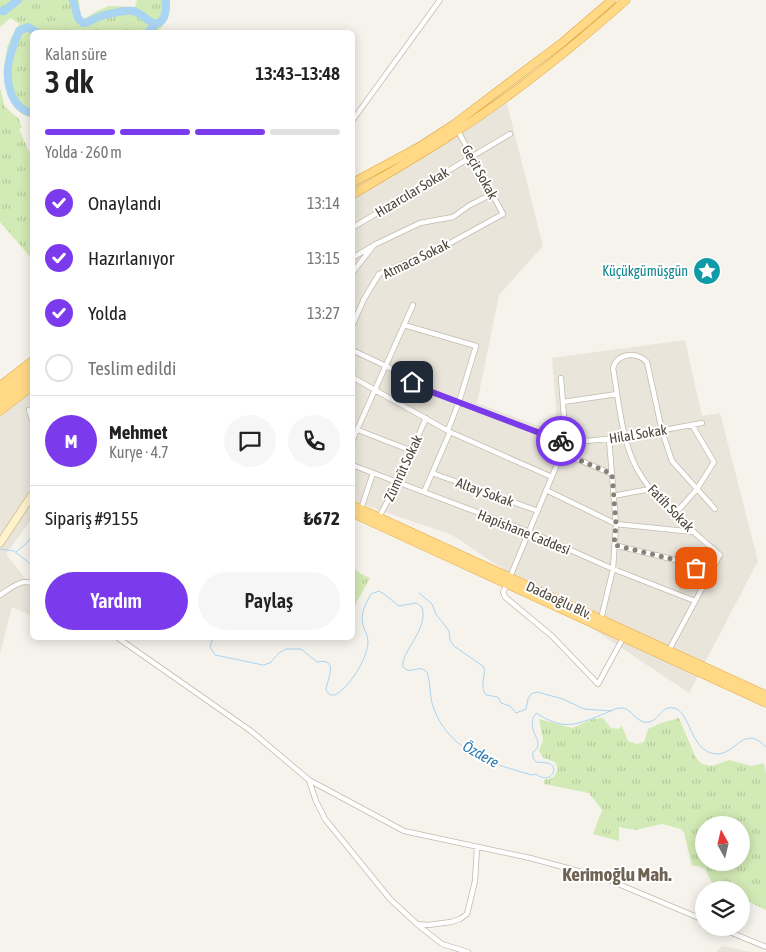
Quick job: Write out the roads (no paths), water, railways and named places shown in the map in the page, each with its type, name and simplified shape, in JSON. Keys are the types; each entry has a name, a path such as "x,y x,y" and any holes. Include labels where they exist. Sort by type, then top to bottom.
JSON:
{"highway":[{"path":"355,181 419,147 453,125 563,42 612,0"},
{"path":"355,193 458,131 524,83 626,0"},
{"path":"0,386 30,362"},
{"path":"0,400 30,372"},
{"path":"0,400 30,386"},
{"path":"0,412 30,387"},
{"name":"Dadaoğlu Blv.","path":"355,506 623,638 766,703"},
{"name":"Dadaoğlu Blv.","path":"355,514 601,619 766,695"}],"main road":[{"path":"1,540 30,498"}],"street":[{"path":"355,117 440,0"},
{"name":"Geçit Sokak","path":"458,131 503,214"},
{"name":"Hızarcılar Sokak","path":"355,226 510,134"},
{"path":"355,256 374,244 420,223 453,217 470,205 492,194"},
{"name":"Atmaca Sokak","path":"355,319 364,299 379,274 443,247 503,214"},
{"path":"355,269 374,244"},
{"path":"355,436 413,305"},
{"path":"404,325 476,346 449,431 424,492"},
{"name":"Hilal Sokak","path":"355,351 386,366 424,389 566,443 626,437 702,423"},
{"name":"Fatih Sokak","path":"662,431 648,362 632,354 625,356 616,362 613,368 626,437 637,468 650,489 720,555 669,650"},
{"path":"561,378 566,443 530,532 503,592 505,597 552,636 598,684 623,638"},
{"path":"355,379 449,431 552,477"},
{"path":"563,402 618,394"},
{"name":"Zümrüt Sokak","path":"379,517 398,482 426,418"},
{"path":"675,514 697,489 714,462 692,425"},
{"path":"358,430 412,452"},
{"path":"662,431 672,461 715,509"},
{"path":"601,619 613,569 616,524 608,439"},
{"path":"563,453 612,474"},
{"name":"Hapishane Caddesi","path":"355,466 530,532 613,569 695,601"},
{"path":"362,509 373,473"},
{"name":"Altay Sokak","path":"432,473 538,511"},
{"path":"614,496 650,489"},
{"path":"546,490 616,524 694,532"},
{"path":"614,545 672,559 711,573"},
{"path":"0,595 18,584 30,582"},
{"path":"121,640 251,731 309,780 404,831 530,858 604,878 695,916"},
{"path":"309,780 316,801 329,824 390,899 416,924 442,944 468,952"},
{"path":"416,924 451,922 467,914 474,881 477,847"},
{"path":"739,936 766,947"}],"waterway":[{"path":"0,11 4,11 18,0"},
{"path":"73,0 78,18 83,23 107,14 129,11 137,12 151,22 157,23 165,15 165,0"},
{"path":"150,30 156,24"},
{"path":"30,112 25,110 14,99 9,84 8,68 19,31 28,27 33,30"},
{"path":"16,552 30,538"},
{"name":"Özdere","path":"0,549 14,551 30,563"},
{"name":"Özdere","path":"212,640 210,647 215,655 263,665 270,663 279,653 286,649 301,649 317,662 328,663 331,670 326,690 330,695 335,695 346,686 361,665 367,650 368,641 362,614 371,594 379,591 399,606 416,603 422,607 422,624 403,661 403,667 409,670 421,669 427,672 432,704 441,724 462,746 488,761 532,775 536,774 545,778 550,777 554,769 553,766 547,763 536,762 533,758 533,752 538,744 532,725 536,713 561,724 575,724 619,708 627,710 645,722 653,721 666,709 674,708 680,711 696,740 707,752 723,753 740,742 752,738 758,740 766,747"},
{"path":"419,593 432,604 436,614 449,631 450,640 454,646 484,667 483,689 486,695 498,697 501,703 510,706 516,713 526,709 531,694 537,692 563,699 584,709 611,711"}],"place":[{"name":"Küçükgümüşgün","path":"707,271"}],"district":[{"name":"Kerimoğlu Mah.","path":"617,874"}]}
